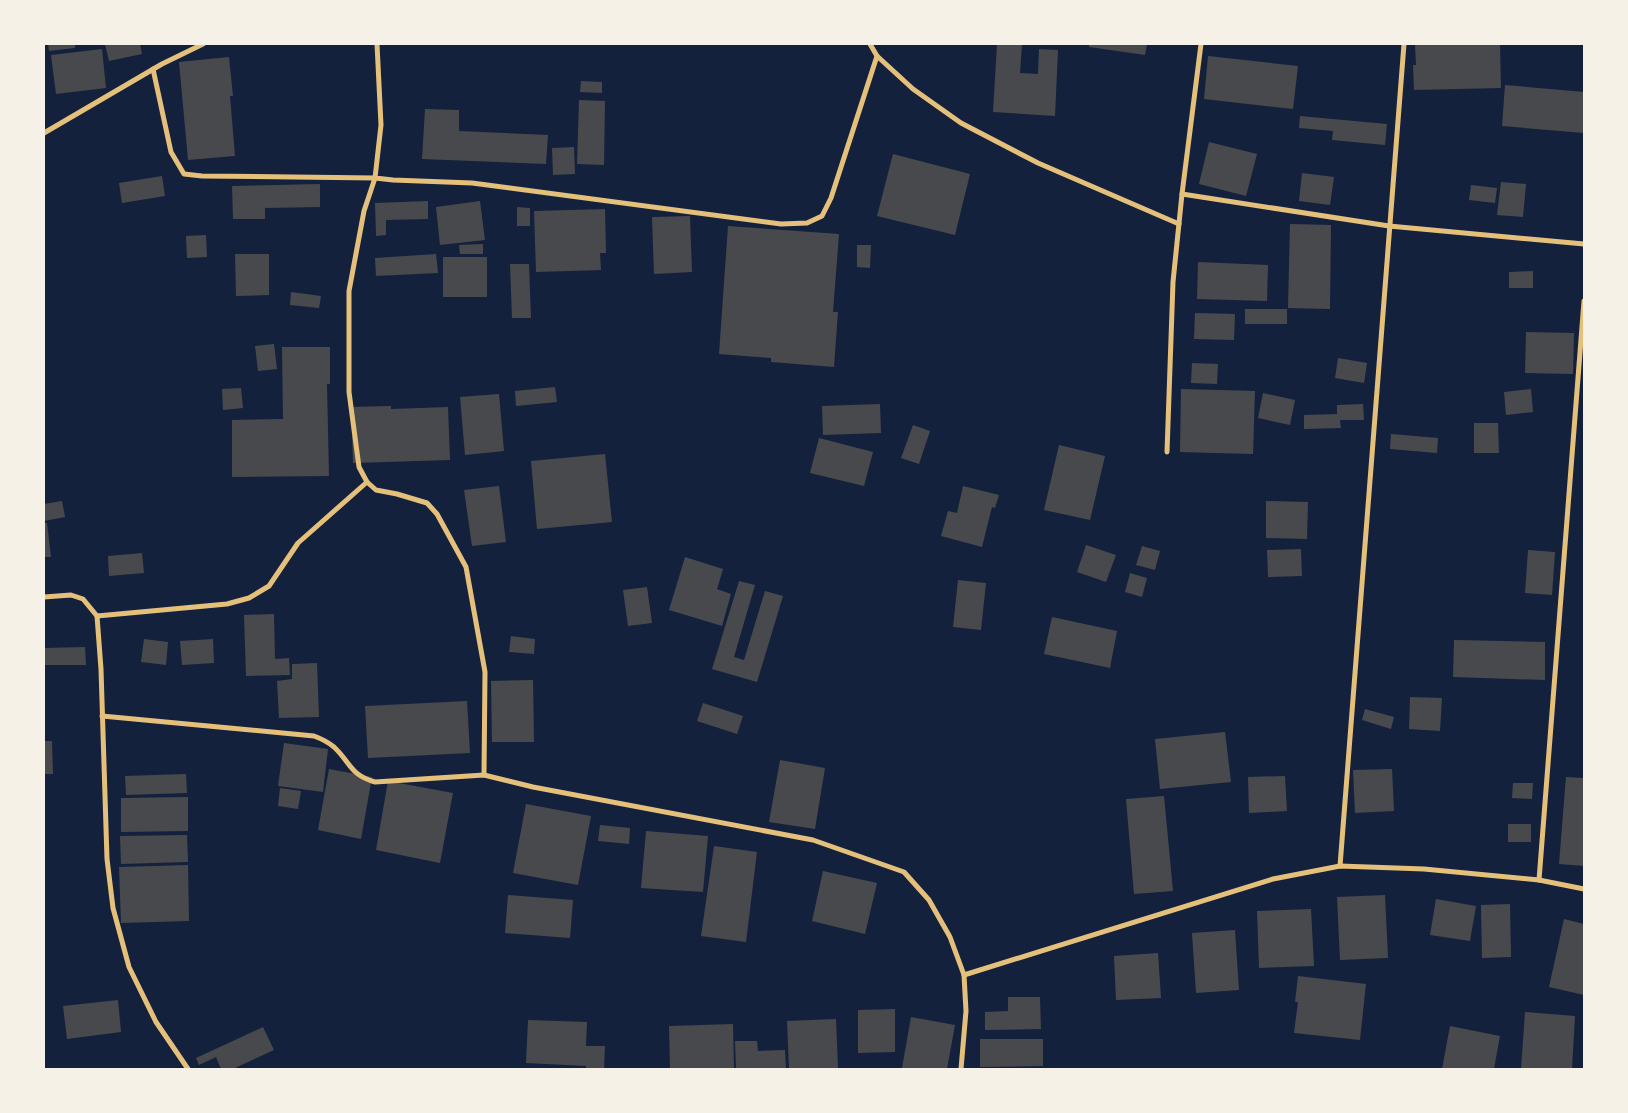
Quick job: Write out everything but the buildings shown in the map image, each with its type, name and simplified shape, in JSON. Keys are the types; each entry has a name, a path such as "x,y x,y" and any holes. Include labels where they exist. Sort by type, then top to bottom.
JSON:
{"street":[{"path":"44,133 153,70 203,44"},
{"path":"377,44 381,125 375,178 364,210 349,291 349,392 360,467 367,482 376,490 397,494 427,504 437,514 466,566 484,672 484,775"},
{"path":"870,44 877,56 913,89 960,123 1038,163 1179,224"},
{"path":"1167,452 1173,282 1200,44"},
{"path":"1340,866 1404,44"},
{"path":"153,70 171,152 184,174 202,176 375,178 472,183 781,224 807,223 822,216 831,198 877,56"},
{"path":"1182,194 1389,226 1584,244"},
{"path":"1539,880 1584,301"},
{"path":"97,616 218,605 249,598 269,586 298,543 367,482"},
{"path":"44,597 71,595 83,599 97,616 108,859 113,908 129,967 156,1022 188,1069"},
{"path":"102,716 314,736 325,740 335,748 354,772 364,779 375,782 484,775 533,787 813,840 904,872 928,900 950,938 964,975 966,1011 961,1069"},
{"path":"964,975 1264,882 1340,866 1424,869 1539,880 1584,889"}]}
